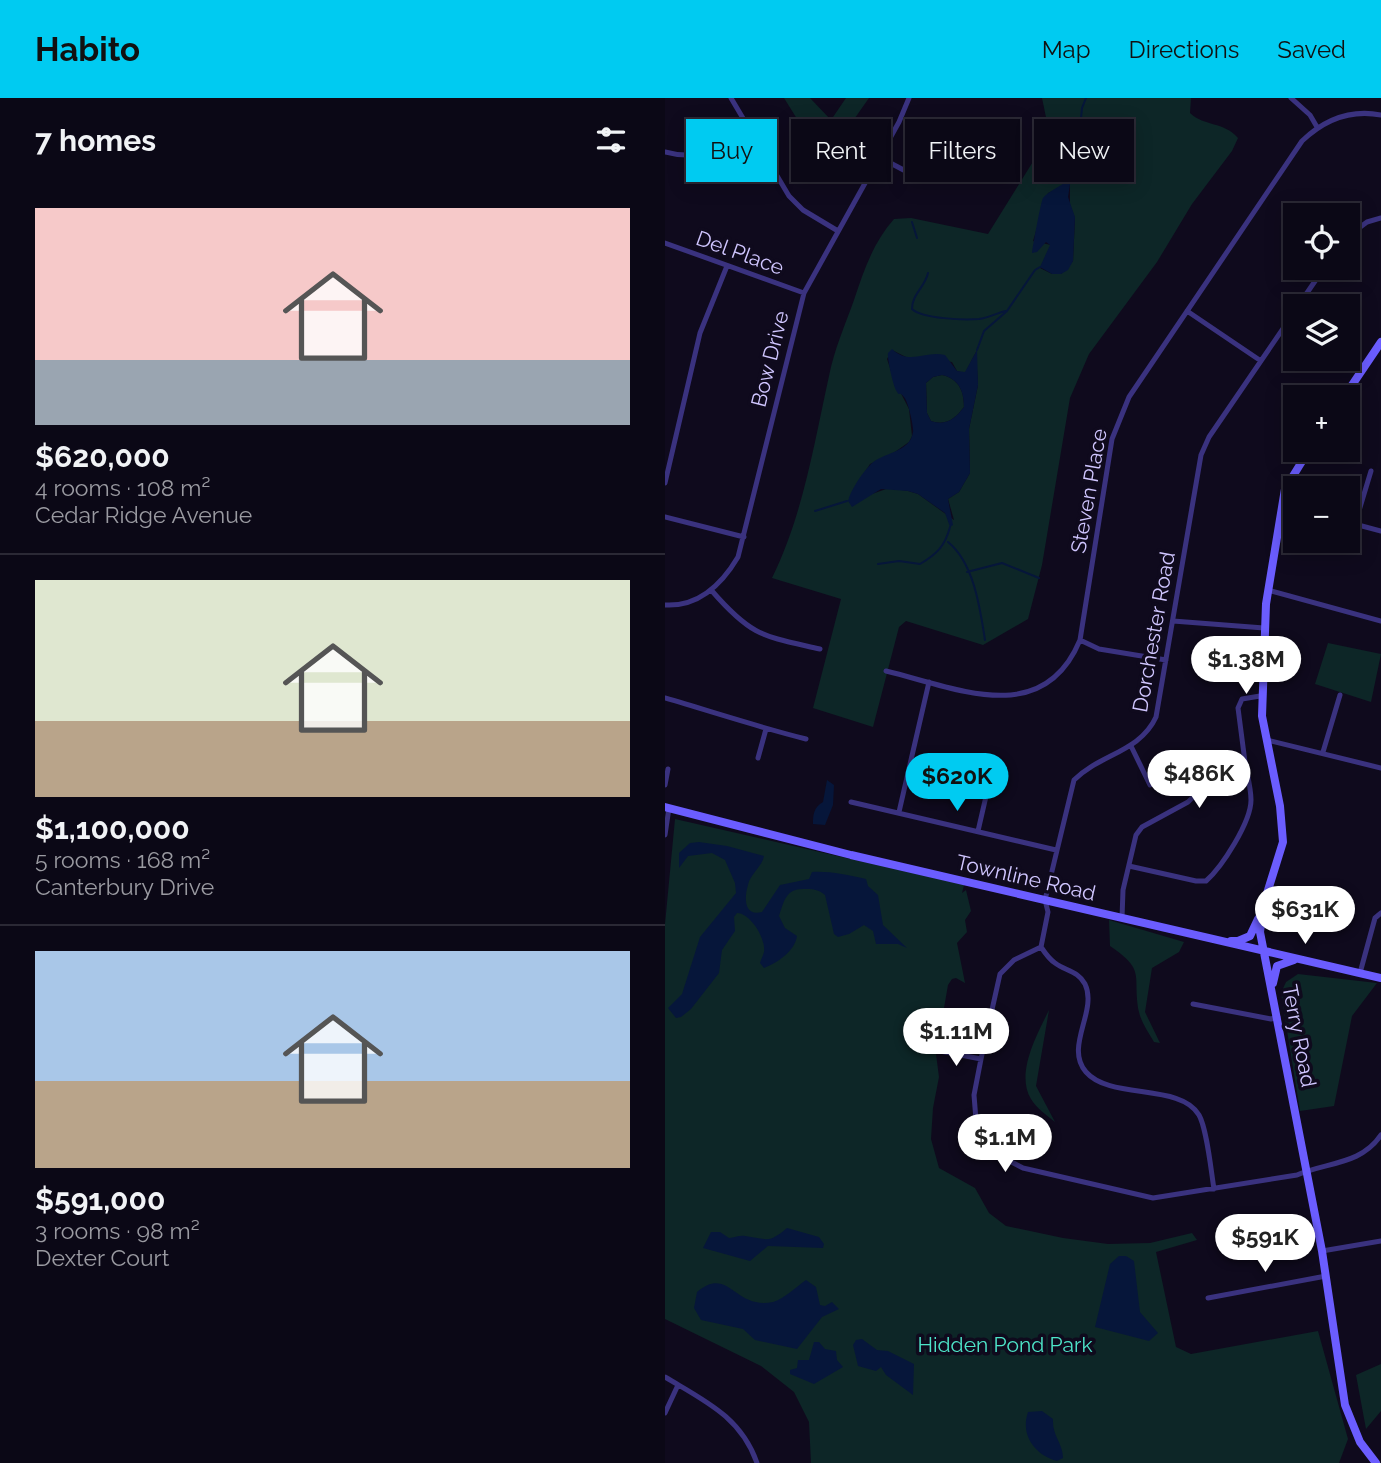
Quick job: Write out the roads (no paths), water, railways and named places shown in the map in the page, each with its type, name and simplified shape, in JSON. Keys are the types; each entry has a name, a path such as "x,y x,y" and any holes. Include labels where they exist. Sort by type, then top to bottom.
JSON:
{"street":[{"path":"731,98 743,119"},
{"name":"Bow Drive","path":"891,135 909,98"},
{"path":"1291,98 1310,115 1317,127"},
{"name":"Steven Place","path":"886,671 996,696 1020,695 1042,688 1067,666 1080,640 1112,439 1118,420 1146,370 1303,141 1317,127 1341,116 1359,113 1381,115"},
{"path":"665,152 686,157"},
{"path":"777,176 789,196 803,210 838,231"},
{"name":"Bow Drive","path":"712,592 727,576 738,557 804,293 866,182"},
{"path":"1360,227 1381,218"},
{"name":"Del Place","path":"665,243 804,293"},
{"path":"665,483 700,333 727,265"},
{"path":"1187,312 1261,361"},
{"name":"Dorchester Road","path":"1041,947 1048,912 1045,900 1074,780 1088,766 1131,746 1144,736 1156,717 1201,455 1209,437 1283,329"},
{"path":"1352,385 1381,342"},
{"name":"Terry Road","path":"1302,462 1285,489 1264,628 1260,696 1280,806 1283,842 1260,919 1262,951 1278,1017 1322,1251 1345,1405 1360,1442 1376,1463"},
{"path":"1360,500 1371,471"},
{"path":"665,517 744,537"},
{"path":"1360,525 1381,531"},
{"path":"1268,590 1381,621"},
{"path":"665,606 674,606 712,592 734,617 754,631 820,649"},
{"path":"1173,621 1264,628"},
{"path":"1080,640 1098,649 1166,660"},
{"path":"899,812 929,682"},
{"path":"1323,752 1340,695"},
{"path":"1129,866 1206,881 1215,873 1235,842 1251,801 1238,708 1242,699 1260,696"},
{"path":"665,698 806,739"},
{"path":"758,758 766,729"},
{"path":"1267,740 1381,768"},
{"path":"1131,746 1150,785"},
{"path":"1122,918 1123,891 1136,835 1142,827 1188,802 1225,766 1245,762"},
{"path":"665,785 668,769"},
{"path":"978,831 987,792"},
{"path":"851,802 1056,850"},
{"path":"665,835 667,808"},
{"name":"Townline Road","path":"667,808 739,828 1381,978"},
{"path":"1207,938 1238,941 1245,939 1253,932 1264,903"},
{"path":"1360,973 1375,918 1381,913"},
{"path":"1214,1189 1202,1123 1193,1108 1178,1100 1097,1080 1083,1069 1079,1054 1088,991 1078,974 1058,965 1041,947 1006,965 1000,974 974,1095 976,1120 985,1140 1010,1162 1041,1172 1153,1198 1214,1189 1297,1175 1356,1158 1375,1144 1381,1135"},
{"path":"1274,1000 1273,977 1276,967 1286,960 1300,960"},
{"path":"1193,1003 1271,1018 1278,1017"},
{"path":"935,1050 981,1059"},
{"path":"1322,1251 1381,1241"},
{"path":"1208,1298 1326,1276"},
{"path":"665,1377 735,1423 751,1446 757,1463"},
{"path":"665,1413 678,1385"}],"water":[{"path":"1070,182 1068,197 1075,217 1073,261 1068,270 1061,274 1052,274 1040,267 1050,245 1046,242 1037,252 1032,253 1043,198 1064,183"},
{"path":"892,349 911,357 945,355 957,371 965,372 977,350 978,385 969,429 970,473 959,492 948,499 953,525 950,527 945,513 918,494 908,491 881,489 852,507 848,501 864,471 876,460 902,448 911,439 913,432 907,403 893,383 888,353","holes":["933,377 948,377 959,386 964,407 950,420 941,423 931,421 927,413 926,383"]},
{"path":"827,780 834,785 833,805 825,825 813,824 815,811 823,802"},
{"path":"699,842 764,856 749,881 746,895 749,909 756,913 762,912 780,885 809,879 812,872 866,879 868,886 878,895 883,925 907,948 898,944 876,944 873,931 864,925 838,937 834,934 825,895 815,890 793,891 782,905 779,916 785,928 797,936 789,951 780,960 764,968 760,963 764,946 760,934 747,917 737,913 734,917 735,931 722,950 719,973 691,1009 676,1018 668,1008 682,994 700,937 736,893 735,883 725,860 712,853 688,856 679,868 679,853 690,843"},
{"path":"787,1228 819,1237 824,1244 823,1248 768,1246 750,1261 703,1248 711,1232 720,1232 729,1238 743,1236 767,1239"},
{"path":"1119,1256 1126,1256 1134,1261 1140,1312 1158,1333 1149,1341 1095,1327 1110,1264"},
{"path":"806,1280 816,1287 820,1305 825,1306 832,1302 839,1309 822,1317 797,1349 755,1340 743,1329 701,1320 694,1308 697,1292 708,1285 725,1285 749,1300 760,1303 773,1302 786,1296"},
{"path":"862,1339 877,1350 888,1351 914,1364 913,1395 886,1375 881,1367 876,1371 858,1366 853,1345 856,1340"},
{"path":"814,1342 819,1342 825,1349 836,1351 837,1360 843,1367 814,1384 790,1374 790,1370 797,1368 798,1360 809,1360"},
{"path":"1042,1411 1053,1419 1054,1430 1063,1453 1063,1458 1057,1461 1036,1449 1028,1436 1028,1412"}],"waterway":[{"path":"1081,119 1086,98"},
{"path":"912,222 917,238"},
{"path":"977,350 984,331 1007,311 1035,270 1040,267"},
{"path":"928,273 913,304 912,309 917,312 944,318 972,319 1006,311"},
{"path":"815,511 847,501"},
{"path":"878,564 899,561 920,564 939,549 950,527"},
{"path":"948,542 957,551 970,574 985,640"},
{"path":"967,572 1002,563 1039,578"}],"park label":[{"name":"Hidden Pond Park","path":"1005,1345"}]}
